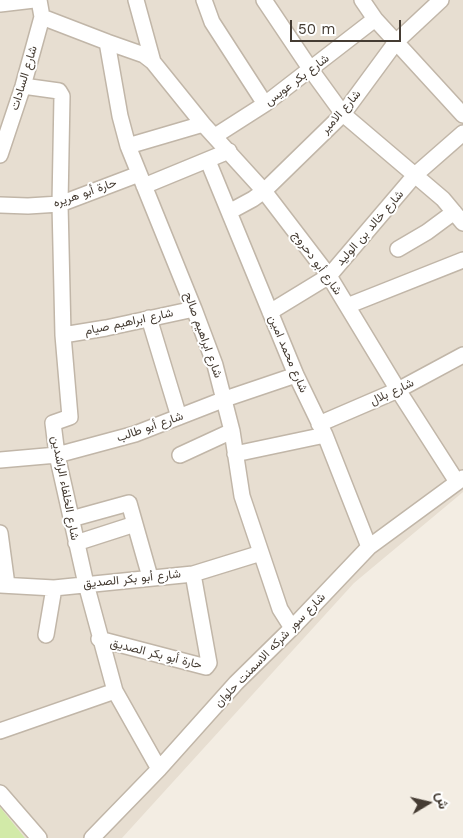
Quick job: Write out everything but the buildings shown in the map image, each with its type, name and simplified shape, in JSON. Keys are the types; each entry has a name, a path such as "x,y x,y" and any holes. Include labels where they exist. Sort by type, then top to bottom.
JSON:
{"street":[{"path":"0,4 34,0"},
{"name":"شارع السادات","path":"0,155 23,86 42,17 39,0"},
{"name":"شارع أبو دحروج","path":"136,0 153,62"},
{"path":"204,0 212,22 265,104"},
{"path":"264,0 343,114 443,199 458,218 427,232 398,249"},
{"path":"362,0 374,19 463,115"},
{"name":"شارع الامير","path":"229,212 264,191 343,114 396,42 441,0"},
{"name":"شارع أبو دحروج","path":"42,17 144,55 153,62 203,124 264,191 329,276 398,390 460,480"},
{"name":"شارع بكر عويس","path":"215,136 265,104 374,19"},
{"name":"شارع ابراهيم صالح","path":"107,42 120,116 128,146 215,365 232,431 242,496 280,609 292,628"},
{"name":"شارع الخلفاء الراشدين","path":"23,86 56,90 62,93 60,204 63,335 70,417 53,423 57,455 99,639 114,691 160,769"},
{"path":"128,146 203,124"},
{"name":"شارع خالد بن الوليد","path":"270,312 329,276 416,175 463,133"},
{"name":"حارة أبو هريره","path":"0,205 60,204 208,161 229,151"},
{"name":"شارع محمد امين","path":"208,161 296,375 322,430 369,547"},
{"path":"347,306 463,260"},
{"name":"شارع ابراهيم صيام","path":"63,335 106,328 194,309"},
{"path":"149,318 179,417"},
{"name":"شارع بلال","path":"235,454 322,430 463,355"},
{"name":"شارع أبو طالب","path":"0,460 57,455 134,434 225,399 296,375"},
{"path":"180,455 232,431"},
{"name":"شارع سور شركه الاسمنت حلوان","path":"92,838 160,769 236,683 292,628 369,547 460,480"},
{"path":"71,519 117,498 130,503 150,577"},
{"path":"76,542 135,524"},
{"path":"0,533 3,585"},
{"name":"شارع أبو بكر الصديق","path":"3,585 54,588 193,574 261,553"},
{"name":"حارة أبو بكر الصديق","path":"99,639 206,667 209,663 193,574"},
{"path":"46,635 54,588"},
{"path":"0,732 114,691"},
{"path":"0,793 39,838"}],"shaded area":[{"path":"0,0 463,0 463,492 354,583 122,838 25,838 0,807"}],"green space":[{"path":"0,807 25,838 0,838"}]}
